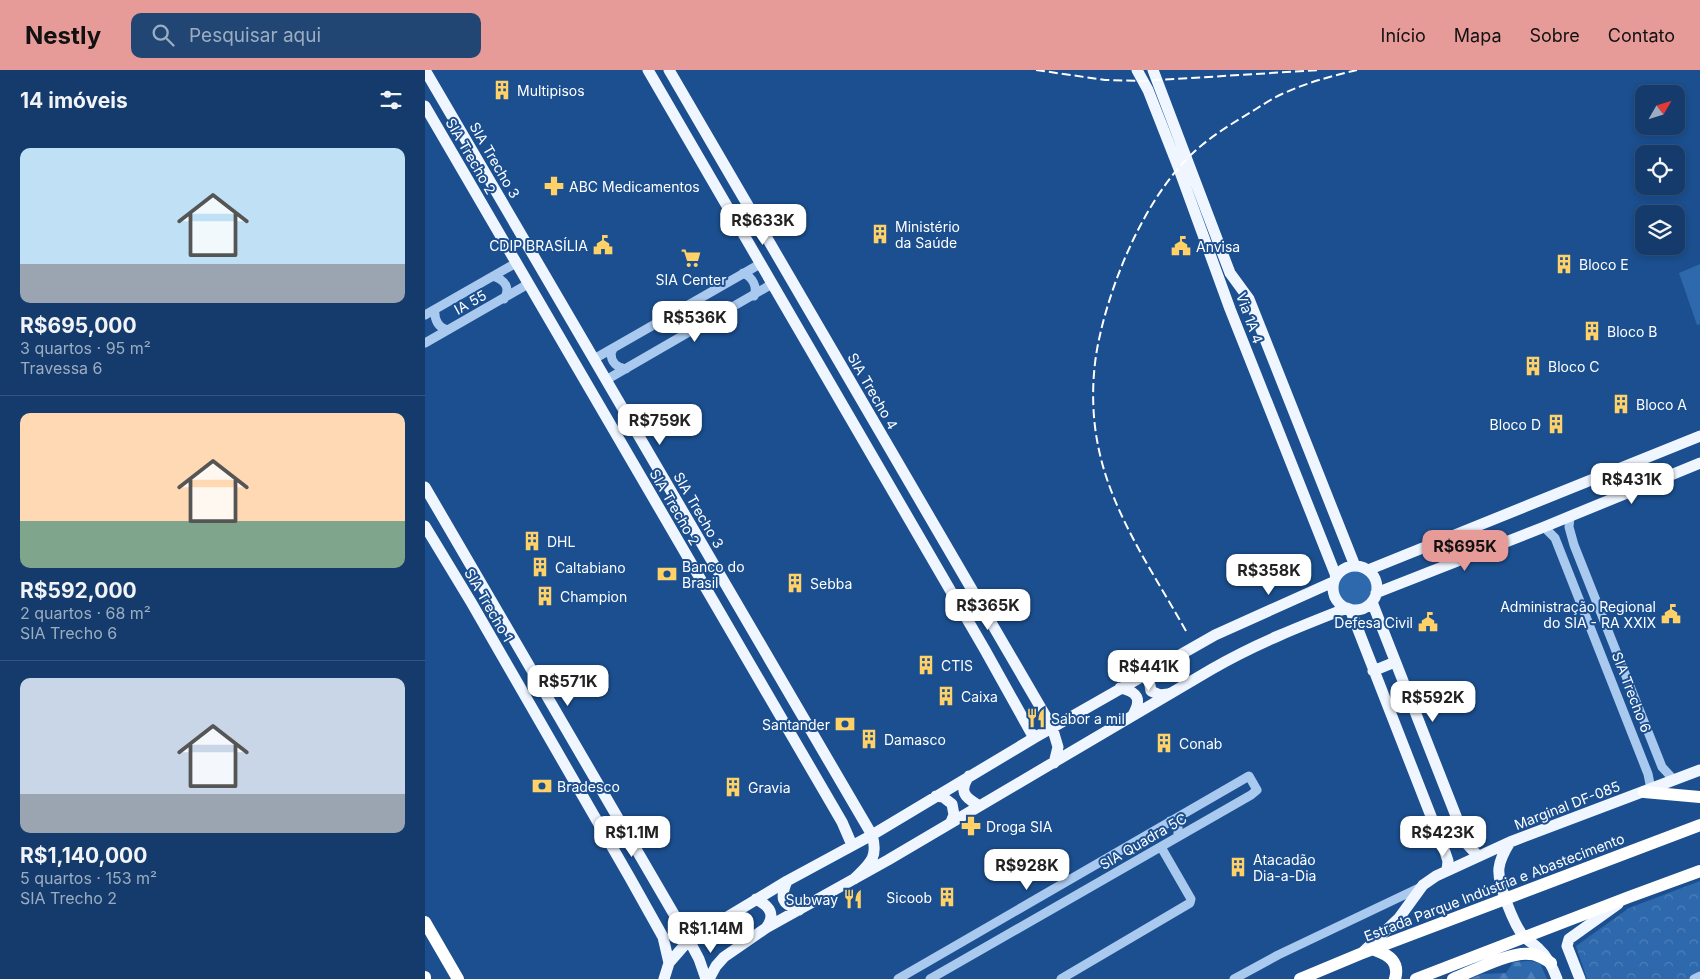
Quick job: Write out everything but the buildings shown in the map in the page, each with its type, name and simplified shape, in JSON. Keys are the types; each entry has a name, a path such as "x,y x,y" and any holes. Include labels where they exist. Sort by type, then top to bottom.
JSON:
{"highway":[{"path":"1647,791 1700,797"},
{"name":"Estrada Parque Indústria e Abastecimento","path":"1300,979 1700,825"},
{"path":"1416,979 1700,871"},
{"path":"425,922 459,979"},
{"path":"1375,950 1392,959 1397,966 1395,979"},
{"path":"1453,979 1521,954 1539,956 1551,963"}],"main road":[{"name":"SIA Trecho 3","path":"425,70 872,835"},
{"path":"648,70 985,650 1034,738"},
{"name":"Via 1A 4","path":"1137,70 1148,90 1179,169 1335,579"},
{"name":"Via 1A 4","path":"1153,70 1230,273 1249,299 1355,566"},
{"path":"656,84 671,74"},
{"name":"SIA Trecho 4","path":"671,74 1052,727 1058,747 1054,763"},
{"name":"SIA Trecho 2","path":"425,106 803,755 852,845"},
{"path":"431,117 441,120 445,118 448,108"},
{"path":"676,119 684,121 689,119 693,114 693,110"},
{"path":"686,135 692,127 696,125 701,126"},
{"path":"444,140 446,133 450,129 456,128 460,130"},
{"path":"744,236 756,236 760,231 760,227"},
{"path":"505,244 514,248 525,242"},
{"path":"538,302 544,294 555,294"},
{"path":"793,320 811,314"},
{"path":"1255,372 1275,364"},
{"path":"845,409 856,408 861,401"},
{"path":"854,425 861,416 870,416"},
{"path":"1368,570 1700,436"},
{"path":"707,979 724,957 767,928 1054,763 1235,655 1299,626 1348,609 1362,609 1374,598 1700,463"},
{"path":"425,487 689,940 707,979"},
{"path":"661,512 673,514 679,504"},
{"path":"671,530 678,522 688,521"},
{"name":"SIA Trecho 1","path":"425,526 471,602 663,937 667,947 669,963"},
{"path":"1447,870 1448,861 1445,852 1348,609 1335,598 1333,590 1335,579 1341,570 1355,566 1368,570 1375,580 1374,598 1395,662 1467,844 1478,856"},
{"path":"663,978 669,963 689,940 756,899 872,835 1052,727 1215,635 1335,579"},
{"path":"471,602 480,600 486,592"},
{"path":"481,620 487,612 498,613"},
{"path":"985,650 993,643 1003,643"},
{"path":"1373,671 1395,662"},
{"path":"1156,668 1149,680 1151,691 1160,695 1171,694"},
{"path":"1120,688 1132,692 1136,696 1138,704 1133,715"},
{"path":"1022,716 1032,713 1039,706"},
{"path":"803,755 810,747 820,746"},
{"name":"Marginal DF-085","path":"1361,954 1399,918 1423,886 1447,870 1509,842 1700,770"},
{"path":"969,776 963,787 964,792 978,806"},
{"path":"936,796 943,797 952,804 953,815 951,822"},
{"path":"591,813 608,802"},
{"path":"841,822 853,823 860,814"},
{"path":"854,879 873,857 875,850 872,835"},
{"path":"1509,842 1499,869 1506,900 1517,926 1525,937 1551,963 1557,979"},
{"path":"630,878 638,870 648,870"},
{"path":"787,881 783,891 783,900 789,906 799,910"},
{"path":"1580,979 1567,946 1569,939 1629,897"},
{"path":"756,899 766,904 771,911 772,918 767,928"}],"street":[{"name":"IA 55","path":"425,315 516,263"},
{"path":"594,360 761,264"},
{"path":"743,273 754,282 756,292 754,296"},
{"path":"493,276 504,282 507,287 504,299"},
{"name":"IA 55","path":"425,343 528,284"},
{"path":"606,380 772,284"},
{"path":"435,310 437,324 441,328 448,330"},
{"path":"613,348 611,353 613,361 617,366 626,369"},
{"path":"1570,516 1569,527 1574,545 1663,767 1674,780"},
{"name":"SIA Trecho 6","path":"1544,527 1555,538 1560,549 1609,674 1648,774 1647,791"},
{"path":"1560,549 1569,543 1574,545"},
{"path":"1601,654 1609,658 1616,654 1616,649"},
{"path":"1609,674 1611,668 1615,665 1623,666"},
{"path":"1648,774 1657,773 1663,767"},
{"name":"SIA Quadra 5C","path":"936,977 1257,790 1249,776 1183,814"},
{"path":"898,979 1183,814 1184,822 1191,830"},
{"path":"1170,821 1178,827 1178,837"},
{"path":"1061,979 1191,902 1161,847"},
{"path":"1235,979 1278,955 1423,886"},
{"path":"1020,909 1022,917 1029,922"},
{"path":"1006,916 1013,921 1014,930"},
{"path":"1694,979 1700,976"}],"green space":[{"path":"1700,264 1700,324 1697,325 1679,273"},
{"path":"1354,570 1361,571 1367,575 1371,581 1371,595 1367,601 1361,605 1354,606 1347,605 1341,601 1337,595 1336,588 1337,581 1341,575 1347,571"},
{"path":"1700,881 1700,973 1689,979 1587,979 1576,946 1629,908"},
{"path":"1530,961 1540,963 1547,979 1470,979 1482,974 1506,973 1513,962"}],"railway":[{"path":"1036,70 1105,80 1143,81 1320,70"},
{"path":"1186,631 1133,539 1111,491 1103,466 1095,427 1093,388 1097,348 1106,310 1125,258 1137,232 1167,183 1184,162 1215,135 1275,97 1309,83 1357,70"}],"place":[{"name":"Multipisos","path":"502,90"},
{"name":"ABC Medicamentos","path":"554,186"},
{"name":"Ministério da Saúde","path":"880,234"},
{"name":"CDIP BRASÍLIA","path":"603,245"},
{"name":"Anvisa","path":"1181,246"},
{"name":"SIA Center","path":"691,258"},
{"name":"Bloco E","path":"1564,264"},
{"name":"Bloco B","path":"1592,331"},
{"name":"Bloco C","path":"1533,366"},
{"name":"Bloco A","path":"1621,404"},
{"name":"Bloco D","path":"1556,424"},
{"name":"DHL","path":"532,541"},
{"name":"Caltabiano","path":"540,567"},
{"name":"Banco do Brasil","path":"667,574"},
{"name":"Sebba","path":"795,583"},
{"name":"Champion","path":"545,596"},
{"name":"Administração Regional do SIA - RA XXIX","path":"1671,614"},
{"name":"Defesa Civil","path":"1428,622"},
{"name":"CTIS","path":"926,665"},
{"name":"Caixa","path":"946,696"},
{"name":"Sabor a mil","path":"1036,718"},
{"name":"Santander","path":"845,724"},
{"name":"Damasco","path":"869,739"},
{"name":"Conab","path":"1164,743"},
{"name":"Bradesco","path":"542,786"},
{"name":"Gravia","path":"733,787"},
{"name":"Droga SIA","path":"971,826"},
{"name":"Atacadão Dia-a-Dia","path":"1238,867"},
{"name":"Sicoob","path":"947,897"},
{"name":"Subway","path":"853,899"}]}
